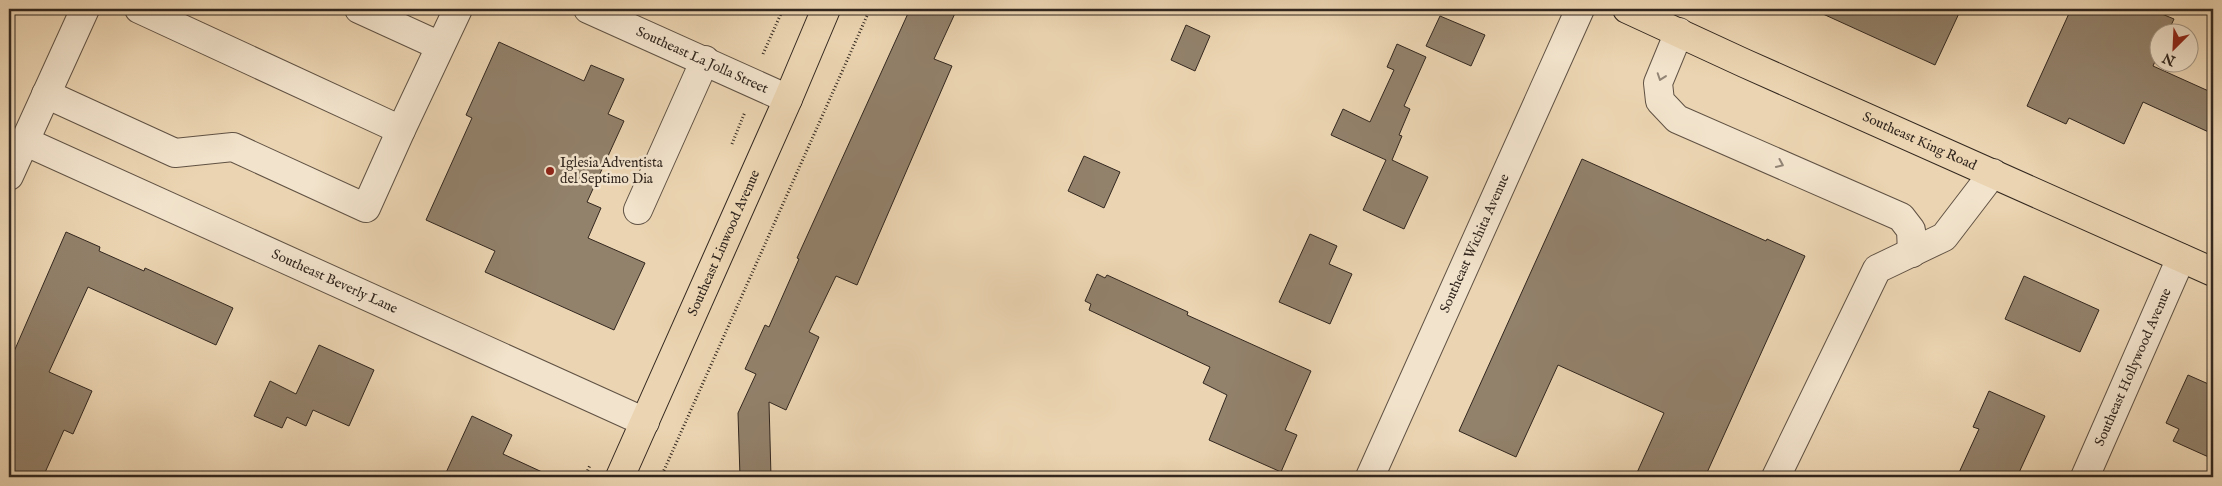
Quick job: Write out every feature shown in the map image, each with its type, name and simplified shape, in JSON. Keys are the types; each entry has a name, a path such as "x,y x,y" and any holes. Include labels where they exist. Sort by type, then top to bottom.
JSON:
{"main road":[{"name":"Southeast Linwood Avenue","path":"620,477 826,9"},
{"name":"Southeast King Road","path":"1627,9 2213,272"}],"street":[{"path":"9,176 85,9"},
{"path":"359,9 440,46"},
{"path":"46,94 175,153 233,147 366,208 458,9"},
{"name":"Southeast La Jolla Street","path":"588,9 788,99"},
{"name":"Southeast Wichita Avenue","path":"1370,477 1580,9"},
{"path":"154,12 401,130"},
{"path":"1680,32 1658,83 1660,100 1677,119 1901,217 1911,230 1912,253"},
{"path":"638,210 704,60"},
{"name":"Southeast Beverly Lane","path":"24,141 645,422"},
{"path":"1776,477 1877,269 1944,237 1993,174"},
{"name":"Southeast Hollywood Avenue","path":"2085,477 2181,258"}],"path":[{"path":"661,477 870,9"}],"building":[{"path":"910,9 957,9 934,59 952,66 857,285 836,276 809,332 819,337 786,410 769,402 771,477 740,477 738,413 756,374 745,369 765,325 769,327 799,259 797,258"},
{"path":"1812,9 1961,9 1935,65"},
{"path":"2071,9 2150,9 2174,19 2173,22 2150,22 2150,72 2166,72 2213,93 2213,134 2143,102 2124,144 2069,118 2066,124 2027,106"},
{"path":"1440,16 1485,35 1471,66 1426,46"},
{"path":"1186,25 1210,36 1195,71 1171,60"},
{"name":"Iglesia Adventista del Septimo Dia","path":"499,42 584,81 591,65 624,79 608,114 624,121 587,202 601,208 588,238 645,263 614,330 485,272 495,251 426,220 472,118 466,115"},
{"path":"1397,44 1426,57 1404,106 1410,109 1399,135 1402,136 1392,160 1428,177 1404,229 1363,210 1386,160 1331,135 1343,109 1370,122 1394,70 1387,67"},
{"path":"1084,156 1120,172 1104,208 1068,191"},
{"path":"1582,159 1766,241 1767,239 1805,256 1705,477 1635,477 1664,413 1558,365 1516,457 1459,431"},
{"path":"66,232 100,247 99,251 144,271 145,268 233,308 216,345 88,287 49,372 92,391 73,434 64,430 43,477 9,477 9,363"},
{"path":"1310,234 1337,246 1329,264 1352,274 1330,324 1279,302"},
{"path":"1097,274 1105,278 1107,275 1188,312 1187,315 1311,371 1285,430 1297,435 1281,472 1209,440 1227,395 1203,383 1210,367 1089,310 1091,304 1085,301"},
{"path":"2024,276 2099,310 2080,352 2005,319"},
{"path":"319,345 374,370 349,426 313,410 306,426 287,417 282,428 254,416 270,381 296,394"},
{"path":"2188,375 2213,386 2213,459 2173,441 2179,429 2166,423"},
{"path":"1989,391 2045,416 2017,477 1957,477 1979,429 1973,427"},
{"path":"472,416 512,435 503,454 553,477 444,477"}],"place":[{"name":"Iglesia Adventista del Septimo Dia","path":"550,171"}]}
